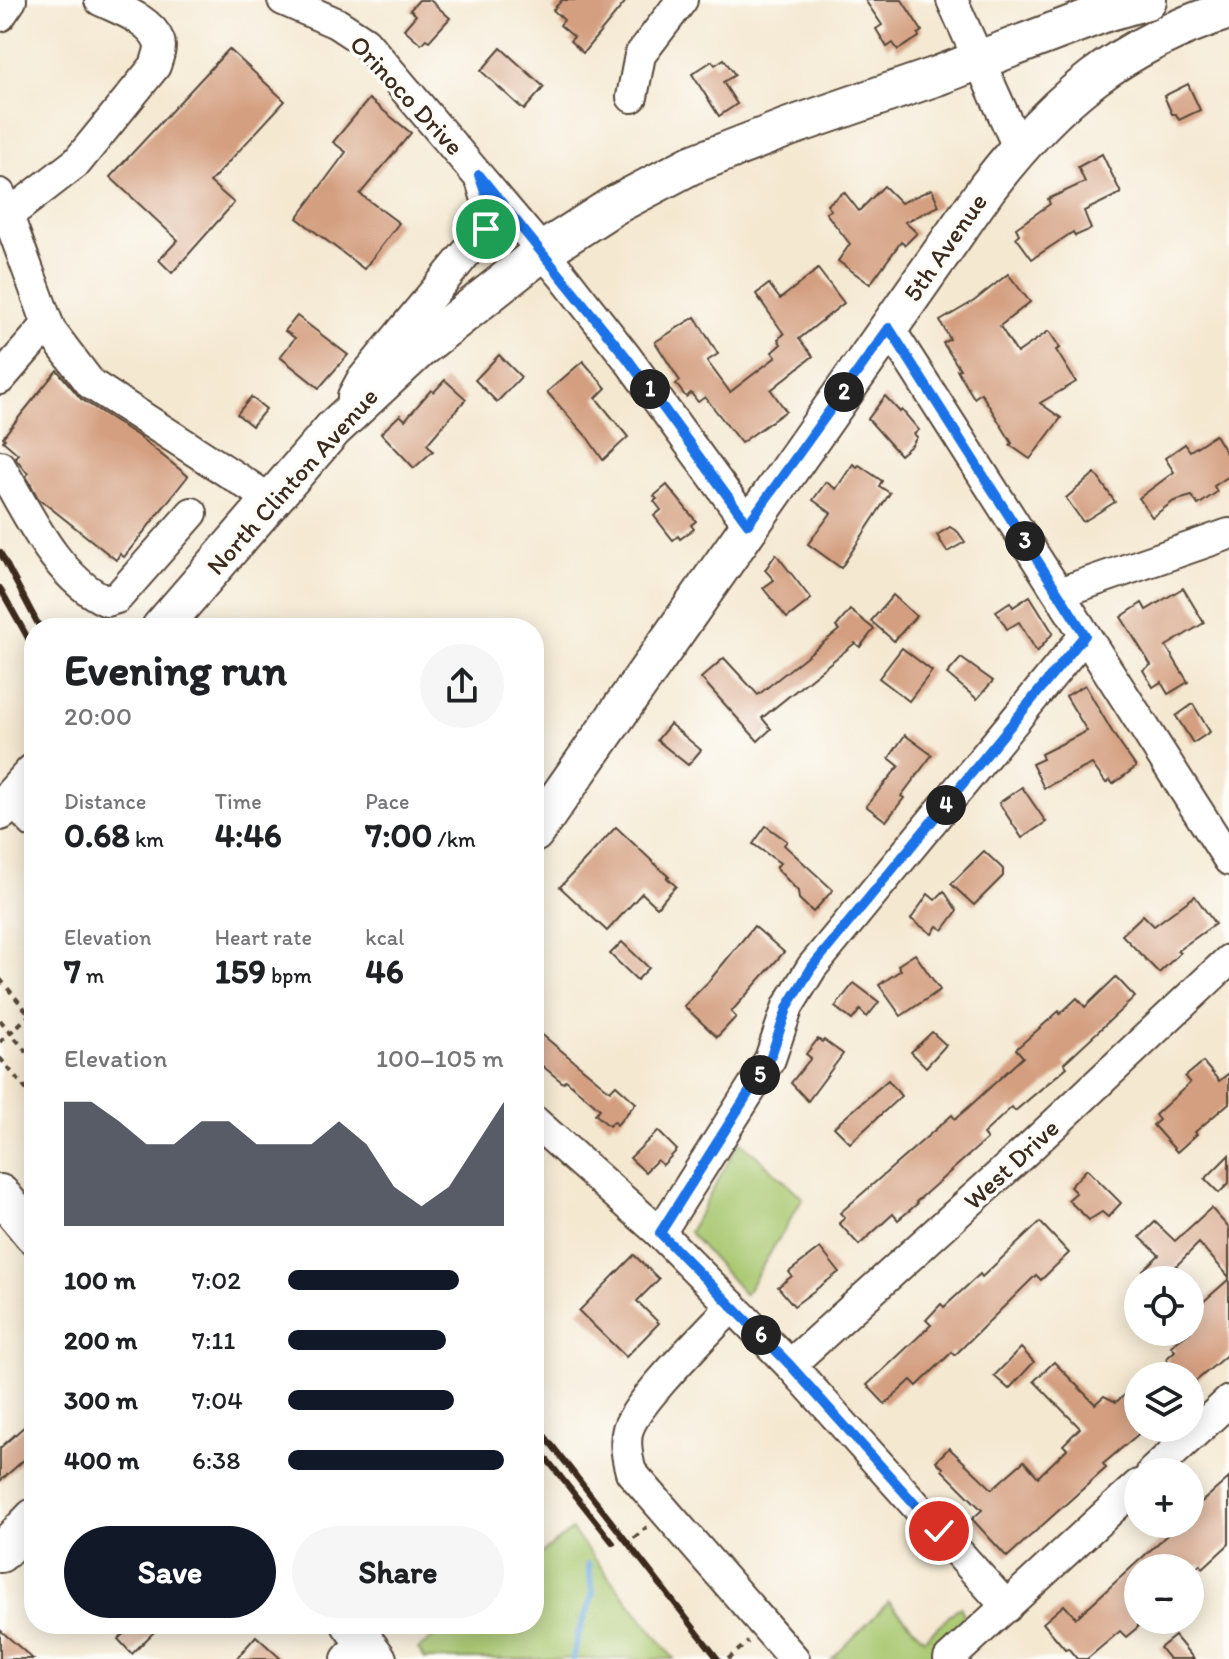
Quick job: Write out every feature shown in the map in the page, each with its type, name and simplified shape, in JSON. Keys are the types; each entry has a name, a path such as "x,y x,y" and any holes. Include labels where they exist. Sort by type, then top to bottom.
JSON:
{"main road":[{"path":"543,251 613,206 691,165 1147,0"},
{"name":"5th Avenue","path":"544,819 748,524 1018,147 1069,95 1126,55 1185,24 1229,10"},
{"name":"North Clinton Avenue","path":"170,618 335,427 419,349 543,251"},
{"path":"0,1194 24,1222"},
{"path":"1,1551 24,1528"}],"street":[{"path":"0,16 11,0"},
{"path":"100,0 144,22 159,41 160,50 155,66 77,162 2,209 48,324 91,384 271,500"},
{"name":"Orinoco Drive","path":"283,0 332,11 365,42 543,251 627,358 748,524"},
{"path":"632,97 640,55 682,0"},
{"path":"952,0 1018,147"},
{"path":"335,427 361,381 486,229 489,222 488,204 479,175"},
{"path":"0,379 48,324"},
{"path":"889,328 1229,860"},
{"path":"0,466 48,547 83,585 107,601 117,598 192,513"},
{"path":"1059,593 1229,534"},
{"path":"660,1233 770,1059 788,1006 812,967 1085,635"},
{"name":"West Drive","path":"790,1365 1028,1149 1229,960"},
{"path":"544,1130 660,1233 790,1365 1007,1607"},
{"path":"732,1306 644,1403 628,1429 626,1452 631,1472 794,1659"},
{"path":"1167,1458 1229,1401"},
{"path":"949,1659 1124,1498"}],"path":[{"path":"0,979 24,1004"},
{"path":"0,1020 24,1048"},
{"path":"0,1042 24,1020"},
{"path":"0,1058 24,1087"},
{"path":"634,1538 642,1531"},
{"path":"728,1659 738,1651"}],"green space":[{"path":"740,1141 803,1198 745,1295 689,1232"},
{"path":"572,1530 674,1659 425,1659 418,1649 438,1634 544,1634 544,1551"},
{"path":"889,1602 924,1639 960,1606 964,1626 927,1659 832,1659"}],"building":[{"path":"419,0 430,0 450,18 429,41 426,39 421,44 404,29 416,15 410,10"},
{"path":"562,0 627,0 583,53 570,41 574,37 560,25 564,20 553,10"},
{"path":"865,0 902,0 922,31 919,37 898,50 893,43 887,47 876,29 882,25"},
{"path":"501,48 544,87 524,110 481,71"},
{"path":"229,49 285,101 210,182 234,203 172,273 159,260 178,240 110,177"},
{"path":"724,59 735,75 723,82 737,104 719,116 692,74 712,61 715,65"},
{"path":"1188,84 1200,110 1179,120 1176,114 1172,114 1164,96"},
{"path":"369,99 411,133 360,194 399,223 364,269 297,218 346,152 333,142"},
{"path":"1102,154 1121,193 1084,211 1091,229 1075,236 1073,232 1032,259 1016,237 1019,234 1016,228 1050,204 1048,199 1085,182 1078,167"},
{"path":"884,186 901,203 932,189 939,206 905,222 917,233 905,245 901,242 870,284 838,261 850,244 826,213 831,210 827,205 844,192 859,211"},
{"path":"818,269 844,303 799,339 813,356 771,390 786,411 741,443 705,397 698,402 691,393 686,397 676,384 680,381 655,342 695,317 718,354 707,361 730,392 776,357 772,352 781,344 778,339 784,334 756,294 769,284 780,299"},
{"path":"1008,274 1030,302 1000,326 1017,353 1049,331 1060,348 1056,350 1076,382 1040,403 1061,418 1030,459 1010,445 1012,443 981,393 974,398 943,343 950,339 940,321 974,301"},
{"path":"297,316 348,355 319,388 280,357 295,338 285,331"},
{"path":"499,355 521,377 497,402 475,380"},
{"path":"583,361 606,388 596,398 628,437 603,460 547,392"},
{"path":"57,370 81,399 138,436 188,476 124,557 120,554 116,560 38,498 26,476 28,474 15,457 18,454 3,441 3,437"},
{"path":"445,380 466,399 427,444 433,451 414,468 381,433 400,415 405,420 431,390 434,392"},
{"path":"885,396 919,430 914,434 917,437 912,445 900,455 868,419"},
{"path":"251,397 266,409 252,426 237,414"},
{"path":"1215,435 1229,458 1229,476 1214,486 1217,492 1198,505 1192,496 1174,501 1152,517 1139,498 1174,472 1165,458 1185,444 1190,451"},
{"path":"853,464 882,481 879,486 890,493 841,568 808,544 831,513 813,500 826,482 836,489"},
{"path":"1095,473 1115,502 1083,522 1066,498"},
{"path":"667,485 696,521 691,525 694,529 680,539 678,536 673,540 654,516 661,510 654,496"},
{"path":"950,527 965,542 947,552 937,535"},
{"path":"776,554 811,599 787,618 763,588 774,580 765,570"},
{"path":"1183,588 1204,623 1166,646 1188,682 1168,694 1161,682 1153,687 1143,670 1151,665 1121,617 1142,603 1146,610"},
{"path":"893,595 916,616 894,641 871,621"},
{"path":"1030,596 1053,633 1037,652 1019,622 1007,629 996,611 1010,602 1013,607"},
{"path":"850,610 874,629 860,647 855,643 762,718 771,729 758,741 701,678 724,658 758,695 839,630 836,627"},
{"path":"902,648 932,671 909,701 879,678"},
{"path":"961,658 993,681 977,699 947,674"},
{"path":"1085,685 1136,767 1113,784 1110,780 1106,783 1092,764 1044,788 1032,764 1043,759 1041,754 1087,731 1066,696"},
{"path":"1193,704 1210,732 1193,743 1176,716"},
{"path":"670,724 701,750 688,765 657,740"},
{"path":"905,735 932,755 886,821 866,806 899,766 889,758"},
{"path":"1022,787 1046,822 1022,838 999,803"},
{"path":"766,826 787,841 784,845 833,890 813,912 776,868 780,863 753,844"},
{"path":"616,827 676,886 657,907 642,893 607,931 560,887"},
{"path":"984,851 1003,869 1003,876 974,905 951,884"},
{"path":"944,891 957,911 943,930 937,926 932,934 911,919 928,894 935,900"},
{"path":"1195,896 1215,924 1177,951 1180,953 1159,973 1122,935 1143,915 1154,926"},
{"path":"754,926 784,952 731,1012 736,1017 717,1037 684,1006"},
{"path":"622,942 649,968 637,980 610,954"},
{"path":"915,954 940,990 901,1016 879,985 901,970 898,965"},
{"path":"1116,977 1135,997 1064,1063 1067,1067 1015,1111 1012,1107 983,1134 987,1139 917,1204 898,1220 893,1214 859,1245 839,1223 845,1218 840,1213 952,1115 955,1119 970,1106 1023,1057 1016,1049 1059,1011 1060,1014 1077,998 1085,1007"},
{"path":"854,983 879,1002 867,1017 860,1010 852,1020 835,1007"},
{"path":"932,1032 946,1045 926,1067 911,1052"},
{"path":"544,1036 610,1091 616,1085 636,1103 617,1125 614,1121 609,1126 595,1114 600,1109 566,1080 563,1083 544,1067"},
{"path":"818,1039 843,1054 808,1101 791,1083 811,1058 806,1054"},
{"path":"1203,1062 1219,1081 1229,1073 1229,1103 1177,1152 1153,1125 1159,1120 1155,1115 1190,1083 1185,1077"},
{"path":"888,1080 901,1096 850,1143 834,1127"},
{"path":"658,1131 677,1150 663,1165 657,1160 645,1172 630,1158"},
{"path":"1229,1155 1229,1183 1219,1193 1205,1179"},
{"path":"1087,1169 1121,1203 1108,1217 1102,1212 1089,1220 1068,1200 1076,1193 1070,1187"},
{"path":"1211,1208 1229,1228 1229,1277 1199,1243 1176,1266 1147,1266 1159,1255 1140,1237 1155,1222 1175,1241"},
{"path":"1040,1222 1069,1253 1041,1280 1036,1275 955,1355 952,1352 917,1386 911,1380 885,1404 867,1385 931,1325 926,1320 941,1304 944,1307 980,1274 982,1277"},
{"path":"820,1248 839,1272 794,1306 778,1287 792,1276 789,1272"},
{"path":"634,1255 659,1279 637,1301 659,1323 626,1357 579,1311"},
{"path":"1229,1279 1229,1353 1204,1374 1204,1362 1168,1362 1166,1359 1175,1351 1171,1346 1204,1346 1204,1301"},
{"path":"1021,1348 1034,1362 1009,1389 994,1376"},
{"path":"1054,1362 1095,1404 1104,1396 1116,1402 1124,1396 1124,1442 1129,1442 1103,1464 1106,1468 1007,1557 972,1519 982,1510 936,1461 949,1448 992,1489 1024,1461 1038,1477 1067,1449 1063,1445 1080,1428 1034,1381"},
{"path":"24,1427 24,1460 0,1481 0,1448"},
{"path":"1229,1478 1229,1544 1204,1567 1204,1554 1146,1554 1164,1538 1204,1538 1204,1500"},
{"path":"1124,1574 1124,1634 1130,1634 1126,1637 1120,1631 1087,1659 1077,1659 1043,1623 1064,1605 1076,1618"},
{"path":"0,1630 33,1659 0,1659"},
{"path":"123,1634 152,1634 132,1654 118,1639"},
{"path":"256,1636 281,1659 236,1659"},
{"path":"1175,1636 1194,1659 1169,1659 1160,1648"}],"waterway":[{"path":"573,1659 593,1594 588,1565"}],"railway":[{"path":"0,552 35,618"},
{"path":"0,588 24,631"},
{"path":"544,1435 718,1659"},
{"path":"544,1456 613,1543"}],"route":[{"path":"486,229 489,222 488,204 479,175 627,358 748,524 889,328 1085,635 812,967 788,1006 770,1059 660,1233 790,1365 939,1531"}]}
